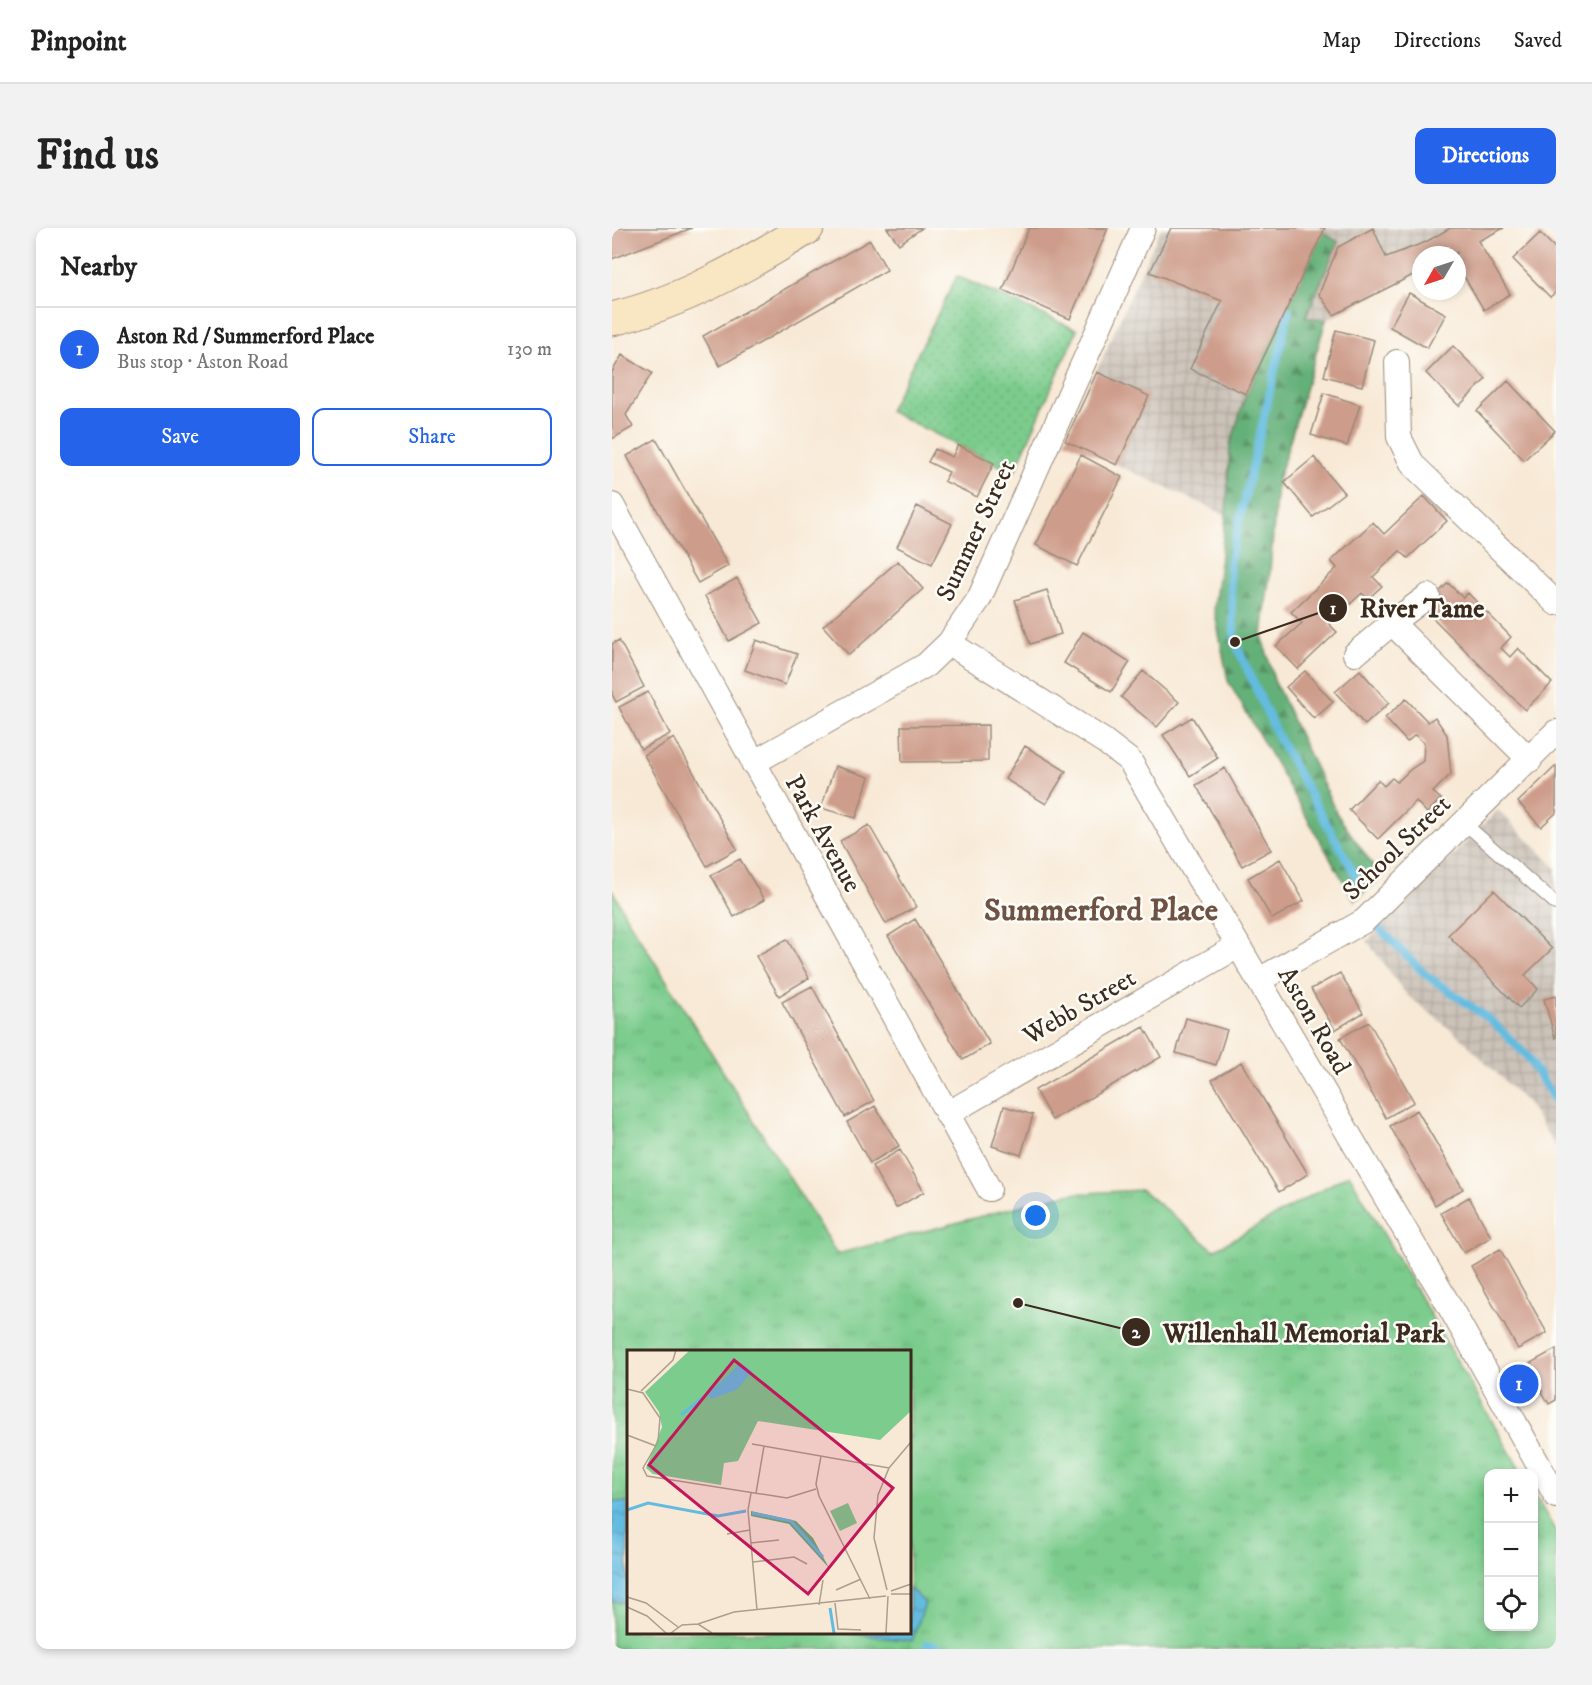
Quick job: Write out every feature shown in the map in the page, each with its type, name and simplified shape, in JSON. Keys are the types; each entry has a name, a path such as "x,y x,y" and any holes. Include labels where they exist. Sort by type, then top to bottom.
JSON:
{"main road":[{"path":"612,319 646,311 713,283 807,228"}],"street":[{"name":"Summer Street","path":"753,763 926,664 949,643 979,599 1143,228"},
{"path":"1397,362 1400,437 1413,465 1556,603"},
{"name":"Park Avenue","path":"612,505 988,1189"},
{"path":"1354,654 1428,596"},
{"path":"1392,623 1530,760"},
{"name":"Aston Road","path":"949,643 1104,741 1130,761 1443,1295 1556,1496"},
{"name":"School Street","path":"1259,980 1364,921 1462,822 1530,760 1556,732"},
{"name":"Webb Street","path":"947,1114 1238,946"}],"lane":[{"path":"1462,822 1556,904"}],"shaded area":[{"path":"1161,228 1503,228 1466,248 1466,246 1412,246 1412,277 1326,320 1305,317 1338,242 1230,446 1226,515 1065,441"},
{"path":"1498,810 1556,868 1556,1148 1529,1105 1460,1037 1406,994 1367,941"}],"green space":[{"path":"1323,232 1338,242 1306,317 1326,320 1277,484 1262,635 1274,680 1337,814 1381,877 1355,901 1228,681 1214,608 1226,515 1230,446 1246,394"},
{"path":"957,276 1077,330 1014,473 889,411"},
{"path":"612,889 626,916 837,1254 1066,1194 1142,1190 1214,1250 1349,1174 1520,1469 1484,1469 1484,1631 1538,1631 1538,1500 1556,1532 1556,1649 612,1649"}],"water":[{"path":"612,1501 627,1503 627,1603 612,1601"},
{"path":"910,1589 925,1603 912,1641 855,1634 910,1634"}],"building":[{"path":"612,228 692,228 612,259"},
{"path":"887,228 922,228 899,244"},
{"path":"1029,228 1108,228 1070,319 1003,290"},
{"path":"1171,228 1325,228 1246,394 1190,369 1222,301 1150,272"},
{"path":"1373,228 1386,257 1412,247 1412,276 1334,315 1319,294 1338,247"},
{"path":"1450,228 1504,228 1478,241 1510,294 1484,310 1466,280 1466,246 1415,246"},
{"path":"1540,233 1556,249 1556,292 1550,297 1513,259"},
{"path":"870,240 887,270 720,366 703,336"},
{"path":"1409,293 1412,295 1412,300 1421,300 1446,314 1427,348 1390,327"},
{"path":"1336,330 1374,340 1362,386 1324,376"},
{"path":"1453,346 1486,379 1459,406 1426,373"},
{"path":"622,355 652,373 626,415 633,427 612,439 612,372"},
{"path":"1097,372 1149,396 1117,465 1065,441"},
{"path":"1508,381 1555,431 1524,460 1477,411"},
{"path":"1324,393 1360,405 1347,446 1311,435"},
{"path":"656,439 728,566 698,583 627,456"},
{"path":"958,445 994,463 977,497 944,481 949,472 928,462 935,449 952,457"},
{"path":"1081,455 1122,477 1077,566 1036,545"},
{"path":"1314,457 1344,493 1313,517 1284,482"},
{"path":"1424,496 1447,521 1408,558 1400,551 1373,577 1382,586 1368,599 1362,593 1329,624 1337,632 1298,669 1276,646 1302,623 1291,612 1337,568 1331,561 1373,522 1384,534"},
{"path":"917,506 952,524 932,564 897,547"},
{"path":"898,561 923,589 849,655 823,626"},
{"path":"737,578 762,623 729,641 705,596"},
{"path":"1448,583 1463,598 1468,593 1511,637 1501,648 1510,657 1518,648 1552,683 1525,710 1423,608"},
{"path":"1047,590 1061,634 1030,644 1015,600"},
{"path":"1083,632 1130,662 1111,692 1064,663"},
{"path":"619,640 644,687 616,702 612,694 612,644"},
{"path":"756,640 797,654 785,685 745,670"},
{"path":"1360,670 1389,703 1365,725 1335,692"},
{"path":"1143,671 1179,702 1157,727 1121,697"},
{"path":"1305,671 1333,702 1314,719 1286,687"},
{"path":"648,692 670,734 641,749 619,707"},
{"path":"1406,699 1428,722 1435,717 1447,735 1451,774 1433,792 1441,799 1427,813 1416,801 1378,839 1349,810 1378,780 1384,786 1392,778 1397,782 1423,761 1424,743 1415,735 1407,742 1385,718"},
{"path":"1192,717 1218,758 1190,776 1163,735"},
{"path":"988,725 988,761 902,762 901,726"},
{"path":"674,738 737,849 707,866 644,755"},
{"path":"1025,746 1066,771 1046,804 1005,779"},
{"path":"835,766 869,777 856,818 821,808"},
{"path":"1556,766 1556,813 1541,827 1518,802"},
{"path":"1225,768 1271,850 1242,866 1196,785"},
{"path":"869,825 916,907 886,924 840,841"},
{"path":"740,859 764,900 734,917 711,875"},
{"path":"1280,859 1304,901 1272,919 1248,878"},
{"path":"1494,890 1552,949 1525,975 1538,989 1519,1008 1448,935"},
{"path":"915,919 990,1044 963,1060 888,936"},
{"path":"787,939 809,978 779,996 756,956"},
{"path":"1340,973 1363,1013 1335,1030 1311,989"},
{"path":"812,986 874,1101 845,1117 782,1002"},
{"path":"1556,996 1556,1038 1555,1038 1544,999"},
{"path":"1186,1018 1227,1030 1216,1065 1176,1053"},
{"path":"1369,1022 1414,1102 1386,1118 1340,1038"},
{"path":"1144,1027 1161,1057 1052,1120 1035,1090"},
{"path":"1241,1062 1308,1174 1279,1192 1212,1080"},
{"path":"875,1106 899,1146 870,1163 847,1122"},
{"path":"1004,1106 1033,1115 1021,1155 992,1146"},
{"path":"1417,1110 1463,1189 1435,1205 1390,1126"},
{"path":"900,1150 924,1192 896,1208 872,1166"},
{"path":"1469,1197 1491,1237 1464,1253 1441,1213"},
{"path":"1500,1249 1547,1333 1518,1349 1471,1266"},
{"path":"1556,1349 1556,1400 1549,1404 1527,1365"}],"waterway":[{"path":"1289,311 1229,565 1235,642 1279,739 1361,885"},
{"path":"1376,925 1426,975 1492,1021 1526,1055 1556,1102"},
{"path":"927,1644 944,1649"}],"place":[{"name":"River Tame","path":"1235,642"},
{"name":"Willenhall Memorial Park","path":"1018,1303"},
{"name":"Aston Rd / Summerford Place","path":"1519,1384"}],"district":[{"name":"Summerford Place","path":"1101,909"}]}
